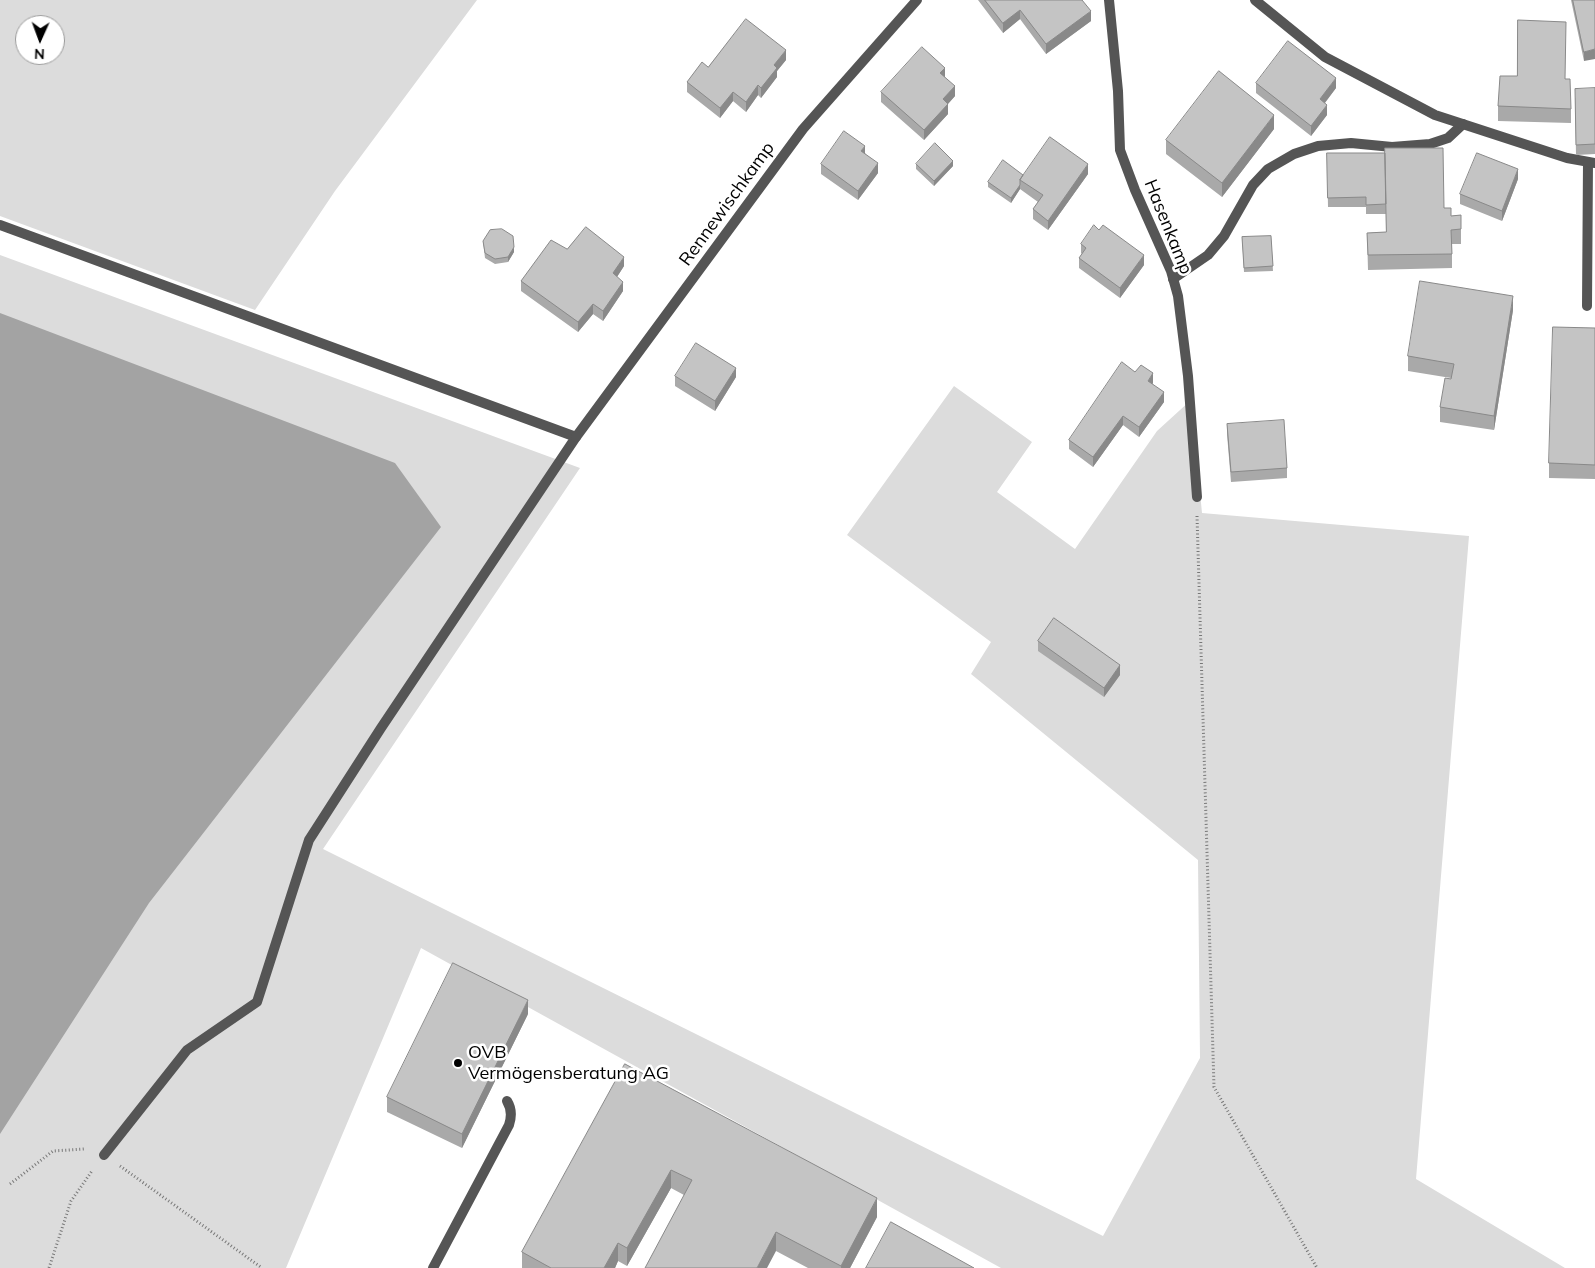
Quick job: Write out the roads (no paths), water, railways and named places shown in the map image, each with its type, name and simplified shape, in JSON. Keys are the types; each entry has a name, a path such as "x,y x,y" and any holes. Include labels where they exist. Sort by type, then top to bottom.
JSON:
{"street":[{"name":"Rennewischkamp","path":"104,1155 187,1050 257,1002 309,840 387,720 576,437 803,129 917,0"},
{"name":"Hasenkamp","path":"1109,0 1118,91 1120,150 1135,190 1171,271 1178,296 1188,376 1197,497"},
{"path":"1255,0 1325,56 1435,115 1567,158 1591,163 1587,306"},
{"path":"1173,279 1208,255 1224,236 1253,185 1268,169 1294,154 1318,146 1351,143 1392,147 1430,144 1448,138 1462,124"},
{"path":"0,225 576,437"},
{"path":"432,1268 509,1125 512,1115 507,1101"}],"place":[{"name":"OVB Vermögensberatung AG","path":"458,1063"}]}
